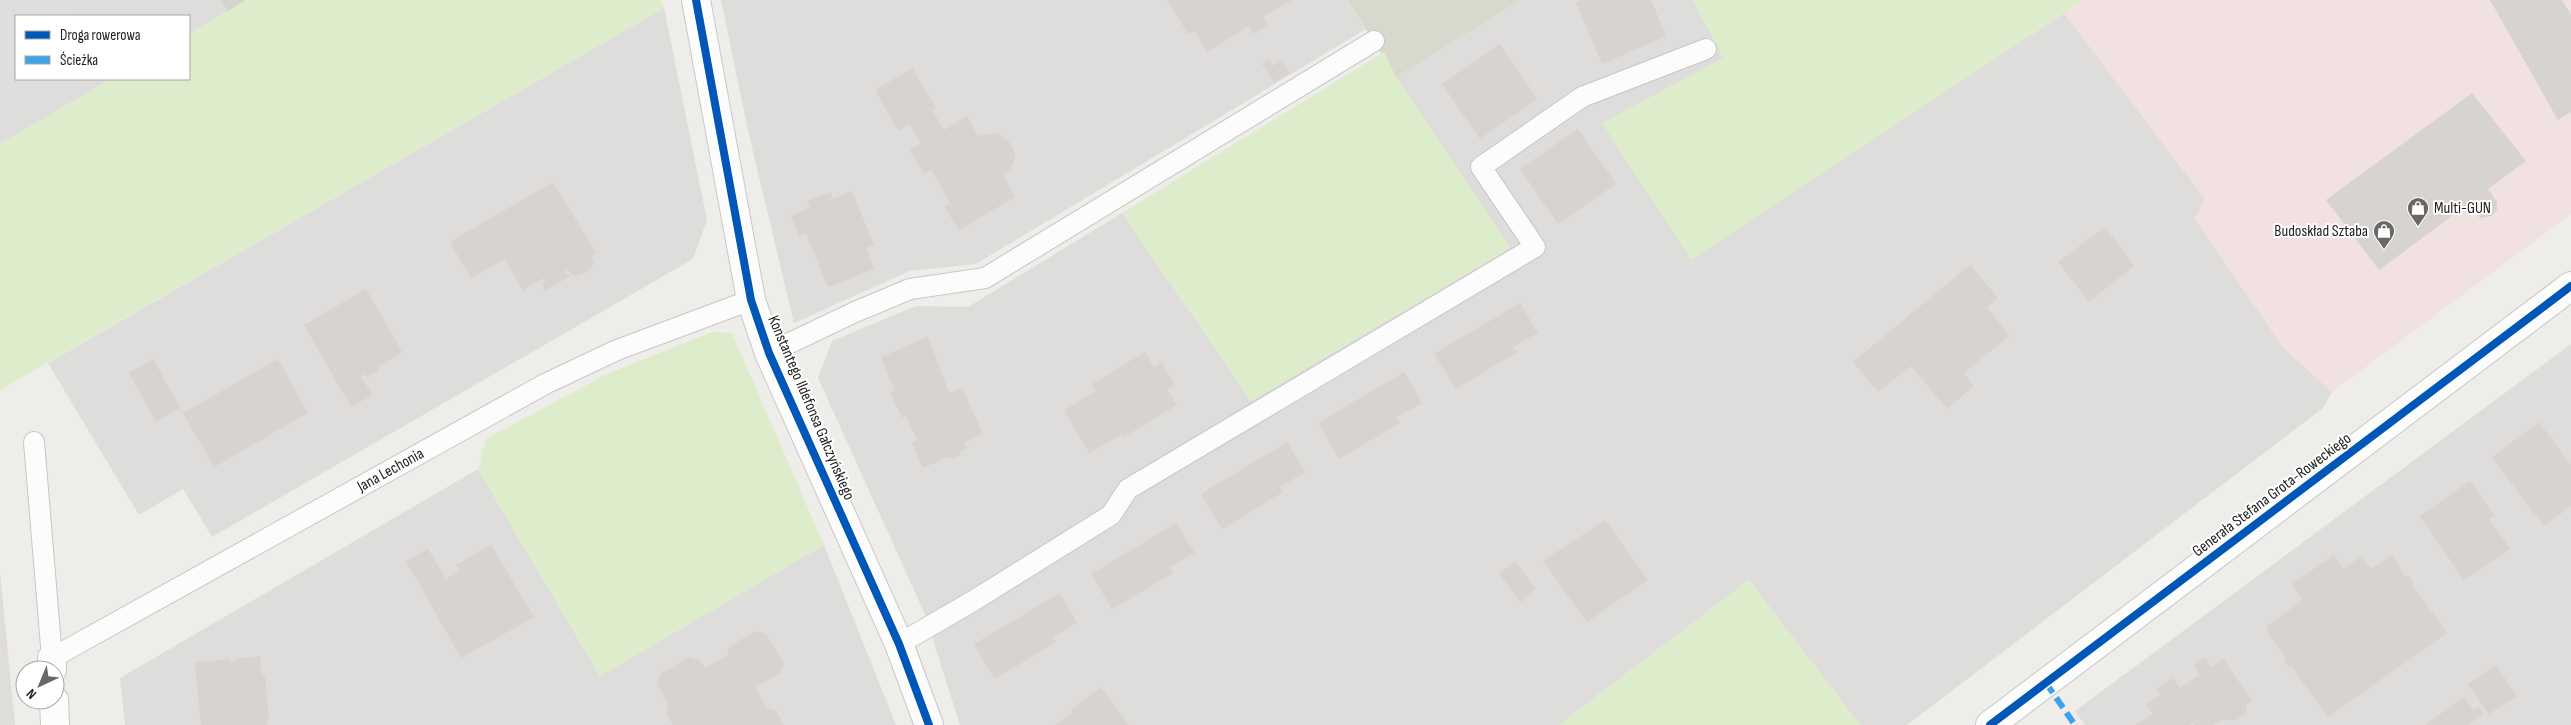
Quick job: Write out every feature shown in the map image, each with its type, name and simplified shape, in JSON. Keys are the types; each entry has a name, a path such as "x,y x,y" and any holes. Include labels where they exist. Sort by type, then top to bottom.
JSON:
{"street":[{"name":"Konstantego Ildefonsa Gałczyńskiego","path":"696,0 751,300 769,352 899,644 929,725"},
{"name":"Generała Stefana Grota-Roweckiego","path":"1990,725 2571,286"},
{"path":"54,710 55,725"}],"lane":[{"path":"769,352 910,289 985,278 1374,41"},
{"path":"899,644 973,602 1111,515 1128,489 1534,247 1481,167 1582,97 1706,49"},
{"name":"Jana Lechonia","path":"59,660 545,384 617,350 751,300"},
{"path":"34,442 52,660"}],"shaded area":[{"path":"0,0 246,0 190,33 190,15 15,15 15,80 109,80 0,144"},
{"path":"0,0 79,0 80,15 15,15 15,80 55,80 56,88 0,93"},
{"path":"721,0 1348,0 1366,29 976,264 910,271 794,323 748,131"},
{"path":"1348,0 1521,0 1396,77"},
{"path":"1521,0 1693,0 1723,57 1691,260 2064,13 2206,200 2195,219 2283,347 2332,392 2323,408 1907,725 1860,725 1749,580 1559,725 960,725 924,612 818,378 832,341 916,306 968,307 1122,213 1251,401 1510,248 1396,77"},
{"path":"2083,0 2571,0 2571,214 2332,392 2283,347 2195,219 2205,199 2064,13"},
{"path":"664,8 707,220 693,259 212,537 183,489 139,515 48,363"},
{"path":"2571,344 2571,725 2085,725 2075,711"},
{"path":"478,469 600,676 824,545 896,725 125,725 120,678"},
{"path":"0,572 15,725 0,725"}],"green space":[{"path":"246,0 661,0 664,8 0,390 0,144 109,80 190,80 190,33"},
{"path":"1693,0 2083,0 1691,260 1602,123 1723,58"},
{"path":"1384,52 1396,77 1510,248 1251,401 1122,213"},
{"path":"712,332 732,333 824,545 600,676 478,469 486,439 607,374"},
{"path":"1749,580 1860,725 1559,725 1582,708"}],"building":[{"path":"221,0 246,0 228,11"},
{"path":"1167,0 1292,0 1263,17 1268,25 1253,34 1249,26 1207,52 1195,31 1188,34"},
{"path":"1581,0 1651,0 1666,36 1602,64 1576,2"},
{"path":"2490,0 2562,0 2571,15 2571,112 2558,120"},
{"path":"1500,44 1537,99 1480,139 1442,84"},
{"path":"1269,59 1273,66 1282,60 1290,73 1274,83 1262,64"},
{"path":"912,68 936,108 932,110 944,130 967,116 978,136 997,133 1010,143 1014,150 1015,158 1011,168 1003,176 1015,197 959,230 944,207 950,203 931,170 924,174 910,150 921,143 910,124 898,131 875,90"},
{"path":"2472,93 2526,161 2488,189 2497,202 2497,210 2492,216 2480,218 2468,204 2379,270 2326,200"},
{"path":"1578,129 1616,184 1558,224 1520,169"},
{"path":"553,182 596,253 591,257 594,261 591,269 579,276 571,274 568,269 564,272 570,276 545,291 542,283 546,281 544,278 523,290 505,259 471,278 450,242"},
{"path":"852,191 874,245 866,248 874,269 828,287 806,233 799,236 791,216 810,208 807,201 831,192 833,199"},
{"path":"2105,227 2134,266 2089,302 2058,262"},
{"path":"1970,265 1998,298 1987,307 2009,336 1964,373 1974,386 1947,409 1911,366 1878,392 1853,362"},
{"path":"366,289 402,352 377,367 379,370 367,377 365,374 361,376 372,395 351,407 304,325"},
{"path":"1520,303 1538,333 1513,347 1517,352 1456,389 1434,354"},
{"path":"928,337 949,393 962,388 983,434 964,442 967,448 961,451 960,455 952,458 948,457 923,468 912,443 917,440 906,416 902,418 890,392 895,391 881,357"},
{"path":"1145,352 1154,368 1162,363 1175,385 1167,390 1177,405 1124,437 1122,434 1089,453 1064,410 1096,391 1092,384"},
{"path":"153,359 180,408 156,422 129,373"},
{"path":"278,359 308,413 214,467 183,413"},
{"path":"1404,372 1422,403 1397,417 1400,423 1339,459 1318,423"},
{"path":"2539,422 2571,465 2571,506 2544,526 2492,457"},
{"path":"1287,442 1305,472 1280,487 1283,492 1222,529 1201,494"},
{"path":"2470,481 2494,515 2489,519 2510,549 2464,580 2420,516"},
{"path":"1605,520 1648,580 1587,622 1543,561"},
{"path":"1176,523 1195,553 1170,567 1173,573 1112,609 1091,574"},
{"path":"491,545 534,617 461,658 406,561 428,549 446,579 460,571 456,565"},
{"path":"2334,555 2343,569 2362,556 2371,569 2392,555 2405,576 2409,576 2413,582 2412,585 2447,633 2328,717 2292,667 2289,667 2284,660 2285,656 2267,632 2267,626 2302,600 2292,584"},
{"path":"1515,561 1536,589 1521,602 1499,574"},
{"path":"1060,593 1077,623 1053,637 1056,642 995,679 974,644"},
{"path":"756,631 766,634 784,663 780,673 755,688 767,708 776,711 784,725 673,725 666,713 668,704 657,684 660,674 689,657 699,660 705,668 727,656 730,646"},
{"path":"260,656 262,675 265,675 269,720 266,720 267,725 201,725 195,663 230,659 230,662 236,661 236,659"},
{"path":"2205,657 2211,667 2223,659 2252,701 2247,704 2246,713 2235,721 2225,719 2212,725 2193,725 2199,719 2190,725 2136,725 2153,714 2146,704 2161,694 2156,689 2173,678 2180,688 2200,675 2194,665"},
{"path":"2496,665 2517,696 2489,714 2468,684"},
{"path":"1101,687 1129,725 1055,725 1073,713 1071,710"},
{"path":"2464,697 2473,710 2478,707 2484,714 2468,725 2425,725"}],"marked path":[{"path":"2046,683 2075,725"}],"cycle path":[{"path":"696,0 751,300 769,353 899,644 929,725"},
{"path":"1990,725 2571,286"}],"place":[{"name":"Multi-GUN","path":"2418,227"},
{"name":"Budoskład Sztaba","path":"2384,250"}]}
